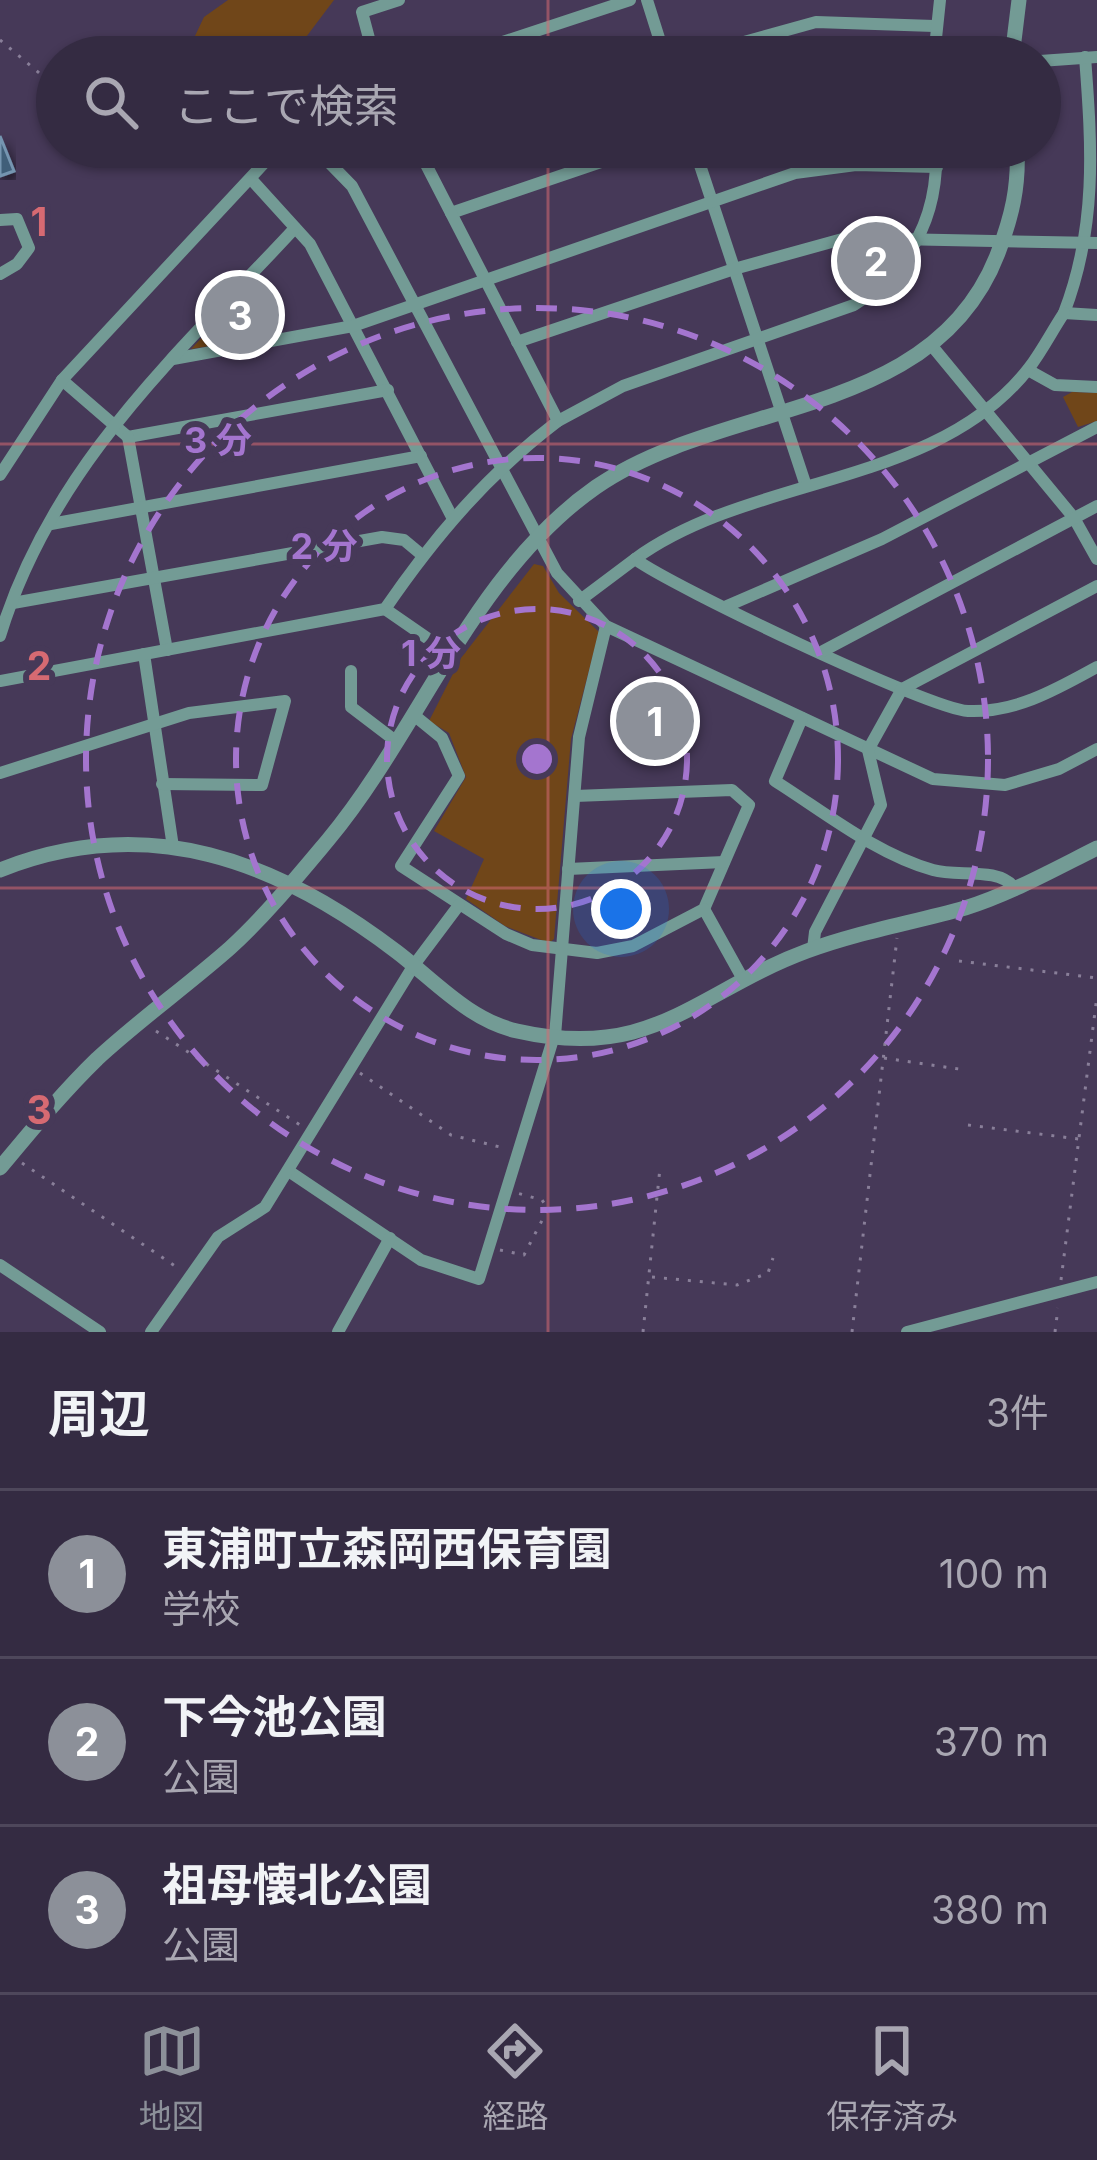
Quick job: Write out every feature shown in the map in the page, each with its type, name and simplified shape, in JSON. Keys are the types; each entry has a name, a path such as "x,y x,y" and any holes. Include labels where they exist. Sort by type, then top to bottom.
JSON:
{"street":[{"path":"368,36 362,12 399,0"},
{"path":"580,0 585,15"},
{"path":"521,36 630,0"},
{"path":"647,0 658,36"},
{"path":"934,36 940,0"},
{"path":"1015,36 1019,0"},
{"path":"766,36 816,22 934,26"},
{"path":"579,602 668,535 930,443 983,410 1028,370 1064,313 1092,243 1091,57 1061,59"},
{"path":"0,475 33,416 62,380 261,168"},
{"path":"334,168 352,186 536,538 579,602 605,626 933,779 973,785 1019,782 1097,749"},
{"path":"428,168 558,422"},
{"path":"451,213 583,168"},
{"path":"701,168 806,486"},
{"path":"173,359 353,326 711,200 823,168"},
{"path":"0,681 385,609 422,555 500,466 558,422 623,386 854,305 893,276 921,237 933,205 937,168"},
{"path":"5,1161 96,1060 231,946 292,881 359,800 501,579 536,538 619,472 665,449 881,377 932,346 982,288 1017,203 1017,168"},
{"path":"251,179 295,228 388,390 452,518"},
{"path":"0,220 16,219 29,248 17,264 0,274"},
{"path":"0,636 82,463 112,423 295,228"},
{"path":"517,342 734,268 846,238 1092,243"},
{"path":"1064,313 1097,315"},
{"path":"932,346 1074,518 1097,559"},
{"path":"1028,370 1055,385 1097,387"},
{"path":"62,380 128,437 167,650"},
{"path":"128,437 388,390"},
{"path":"728,606 882,539 1097,427"},
{"path":"51,524 421,455"},
{"path":"823,651 1097,506"},
{"path":"14,603 382,537 404,540 422,555"},
{"path":"635,559 902,688 966,711 1008,708 1097,667"},
{"path":"813,949 815,932 881,806 868,750 902,688 1097,586"},
{"path":"385,609 453,656"},
{"path":"290,1172 421,1259 479,1279 494,1247 555,1036 579,737 605,626"},
{"path":"144,654 173,847"},
{"path":"351,670 351,707 397,742"},
{"path":"0,773 152,724 279,698 287,708 262,785 162,784"},
{"path":"415,716 442,738 459,776 401,866 506,934 561,950 597,952 633,946 704,908 748,805 732,790 575,796"},
{"path":"802,718 775,781 865,838 921,866 951,874 998,876 1014,887"},
{"path":"0,870 97,849 204,850 292,881 340,908 479,1017 555,1036 604,1036 665,1024 813,949 970,906 1097,848"},
{"path":"568,869 724,862"},
{"path":"151,1332 218,1237 265,1207 354,1069 413,964 459,905"},
{"path":"704,908 744,981"},
{"path":"338,1332 390,1238"},
{"path":"0,1265 100,1332"},
{"path":"907,1332 1097,1282"}],"path":[{"path":"0,40 36,70"},
{"path":"852,1332 898,925"},
{"path":"959,961 1097,978"},
{"path":"1055,1332 1097,996"},
{"path":"156,1031 314,1134"},
{"path":"884,1058 959,1069"},
{"path":"354,1069 455,1137 520,1152"},
{"path":"968,1125 1079,1139"},
{"path":"5,1161 189,1276"},
{"path":"643,1332 660,1168"},
{"path":"494,1247 521,1258 548,1209 542,1200 509,1191"},
{"path":"649,1276 749,1284 768,1273 773,1258"}],"shaded area":[{"path":"228,0 334,0 307,36 195,36 204,17"},
{"path":"851,244 900,244 902,251 890,270 863,290"},
{"path":"245,293 266,337 191,349"},
{"path":"1072,392 1097,393 1097,421 1078,427 1063,397"},
{"path":"534,564 543,566 559,593 599,632 571,739 554,939 549,943 505,926 466,899 484,859 434,831 466,777 449,733 429,721 461,658"}],"building":[{"path":"0,136 14,171 0,176"}],"place":[{"name":"下今池公園","path":"876,261"},
{"name":"祖母懐北公園","path":"240,315"},
{"name":"東浦町立森岡西保育園","path":"655,721"}]}
